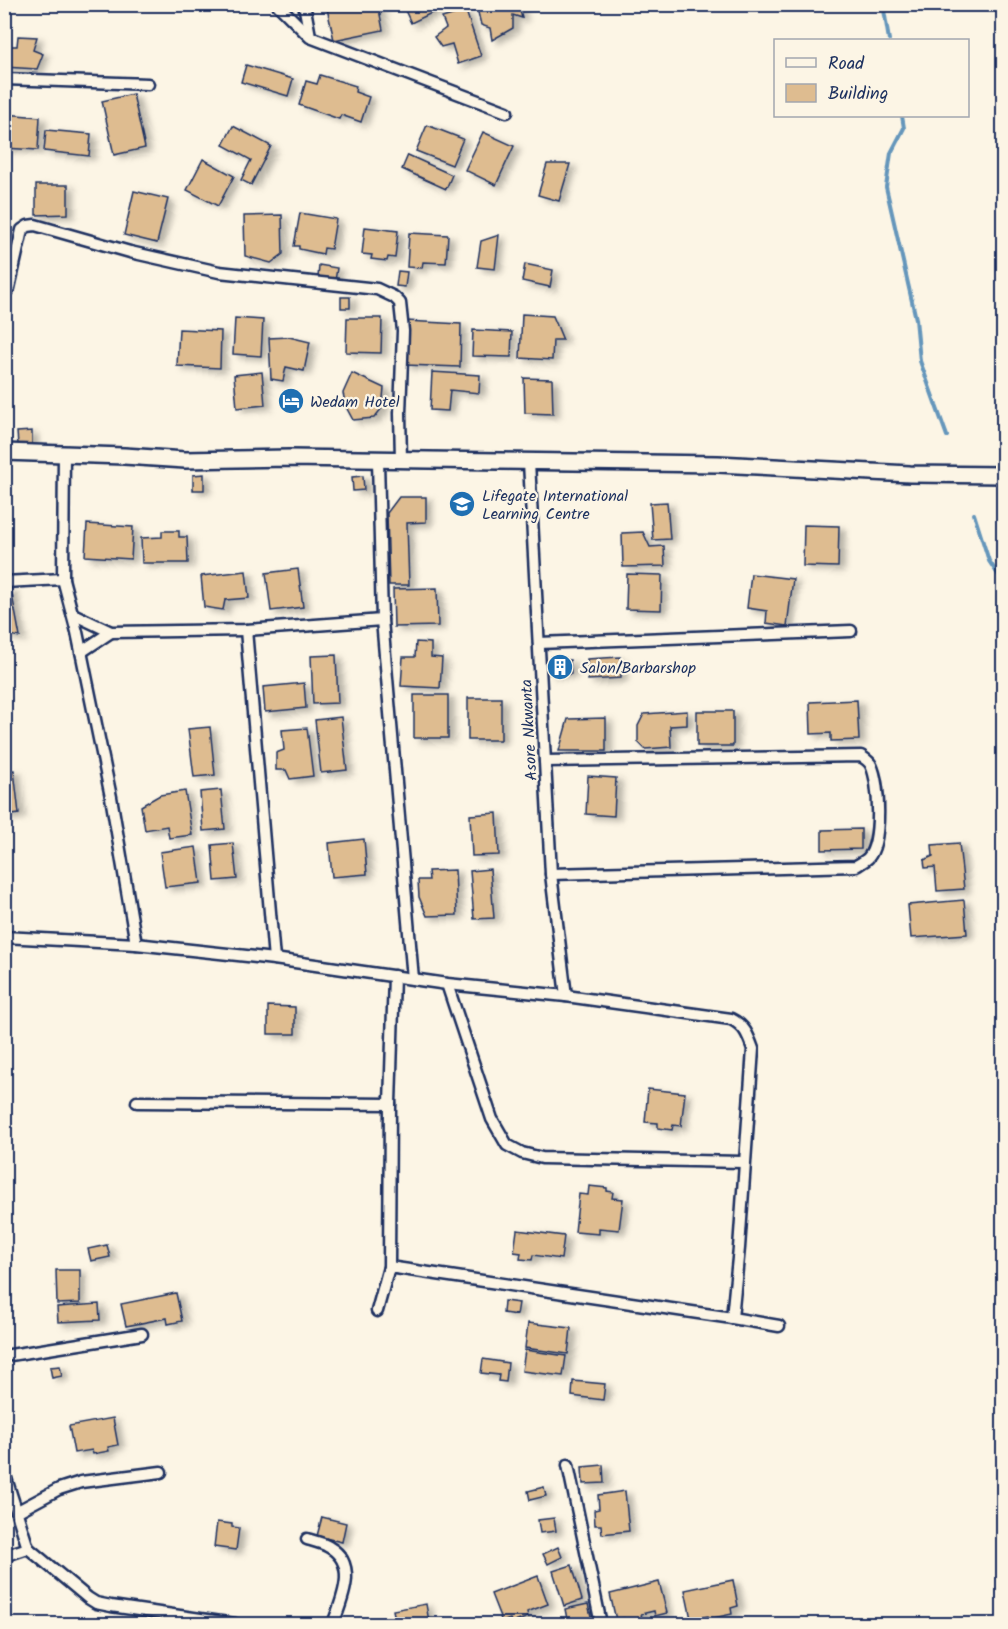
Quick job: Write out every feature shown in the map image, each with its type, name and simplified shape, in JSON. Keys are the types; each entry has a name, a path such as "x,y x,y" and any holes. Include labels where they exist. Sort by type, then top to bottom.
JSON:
{"street":[{"path":"277,4 310,37 507,112"},
{"path":"304,4 310,37"},
{"path":"4,78 148,84"},
{"path":"4,294 9,288 22,230 35,225 130,252 219,272 377,289 394,297 400,303 404,331 400,413 401,460"},
{"path":"4,452 185,460 289,458 718,464 910,474 1004,475"},
{"path":"64,453 63,579 73,614 111,797 136,944"},
{"path":"378,460 382,620 413,979"},
{"name":"Asore Nkwanta","path":"529,462 550,874 566,996"},
{"path":"4,582 63,579"},
{"path":"73,614 111,632 246,630 382,620"},
{"path":"246,630 274,959"},
{"path":"539,643 850,631"},
{"path":"81,652 111,632"},
{"path":"545,760 861,756 871,763 878,785 879,819 875,839 869,858 856,866 550,874"},
{"path":"4,937 136,944 274,959 447,984 566,996 731,1019 739,1023 747,1032 753,1049 732,1317"},
{"path":"377,1311 389,1268 390,1104 394,976"},
{"path":"447,984 492,1119 507,1144 522,1153 542,1158 743,1162"},
{"path":"137,1102 390,1104"},
{"path":"389,1268 732,1317 779,1326"},
{"path":"4,1356 141,1334"},
{"path":"568,1465 601,1624"},
{"path":"4,1472 28,1548 96,1603 235,1624"},
{"path":"18,1511 59,1490 81,1482 161,1472"},
{"path":"307,1539 330,1547 344,1560 347,1570 346,1580 333,1624"},
{"path":"4,1556 28,1548"},
{"path":"4,1620 6,1624"}],"building":[{"path":"326,4 378,4 383,30 334,40"},
{"path":"402,4 450,4 411,23"},
{"path":"476,4 518,4 522,18 513,15 513,28 492,40 490,28 481,25"},
{"path":"466,11 481,56 458,64 452,44 441,47 434,37 446,28 442,18"},
{"path":"18,36 37,37 33,50 43,54 37,69 4,67 4,46 17,46"},
{"path":"246,65 293,79 288,96 241,82"},
{"path":"320,75 356,86 355,92 369,97 361,122 341,115 339,119 299,105 306,81 317,84"},
{"path":"133,94 145,148 114,155 102,101"},
{"path":"4,114 40,117 38,150 4,148"},
{"path":"427,125 463,139 452,165 416,151"},
{"path":"233,126 271,146 251,185 241,180 251,160 223,145"},
{"path":"46,130 91,134 89,156 44,151"},
{"path":"483,132 514,146 496,185 465,170"},
{"path":"408,155 452,175 446,189 402,169"},
{"path":"203,159 234,176 218,206 187,190"},
{"path":"547,164 570,164 559,201 538,195"},
{"path":"36,185 68,185 68,214 36,215"},
{"path":"134,191 168,199 157,243 124,235"},
{"path":"300,213 336,219 331,249 324,248 323,254 294,246"},
{"path":"282,215 283,254 271,263 245,256 244,216"},
{"path":"365,227 398,231 395,258 388,257 387,261 371,259 372,255 362,254"},
{"path":"409,233 448,235 446,263 423,262 422,268 407,267"},
{"path":"499,235 495,269 477,267 481,241"},
{"path":"525,264 553,270 550,287 522,281"},
{"path":"319,265 337,268 335,281 318,278"},
{"path":"398,271 407,272 405,287 396,286"},
{"path":"341,297 350,297 350,308 341,308"},
{"path":"522,314 553,316 563,340 553,340 552,360 520,358"},
{"path":"235,318 263,320 261,356 233,354"},
{"path":"347,318 382,318 381,353 346,352"},
{"path":"406,321 461,324 460,367 405,365"},
{"path":"179,329 221,331 220,368 177,366"},
{"path":"473,330 512,332 511,357 472,356"},
{"path":"289,337 310,342 304,371 286,367 283,381 271,379 269,338"},
{"path":"262,372 265,405 237,408 234,375"},
{"path":"432,372 480,375 479,393 450,390 448,411 430,410"},
{"path":"352,373 384,388 382,408 374,418 353,420 346,407 343,393"},
{"path":"524,378 552,379 553,414 525,413"},
{"path":"32,431 32,444 18,444 17,432"},
{"path":"204,474 204,490 193,490 193,475"},
{"path":"363,476 364,490 353,491 352,477"},
{"path":"399,497 426,497 426,522 407,523 409,585 389,585 387,513"},
{"path":"667,502 670,539 653,540 650,503"},
{"path":"87,524 133,527 131,559 85,556"},
{"path":"804,525 839,526 838,567 803,566"},
{"path":"162,531 179,531 179,537 187,537 188,563 142,563 141,538 162,537"},
{"path":"643,532 650,547 664,546 665,566 623,567 622,533"},
{"path":"298,569 303,607 271,611 266,573"},
{"path":"246,571 249,598 225,600 223,610 204,607 201,576"},
{"path":"627,574 662,575 661,610 626,609"},
{"path":"751,574 793,579 787,626 766,623 767,611 747,608"},
{"path":"437,588 438,626 394,627 393,589"},
{"path":"11,589 20,637 4,634 4,590"},
{"path":"416,642 431,643 431,657 442,658 440,688 401,686 403,657 415,657"},
{"path":"336,655 338,703 313,704 311,656"},
{"path":"620,657 621,678 588,680 587,659"},
{"name":"Salon/Barbarshop","path":"550,660 570,660 571,674 550,674"},
{"path":"304,683 306,708 265,712 263,687"},
{"path":"414,695 448,695 448,738 414,738"},
{"path":"468,698 501,698 501,740 468,740"},
{"path":"857,700 859,740 831,741 831,733 811,734 810,702"},
{"path":"687,711 687,725 670,726 671,747 645,749 638,742 638,726 644,714"},
{"path":"697,711 733,711 733,746 697,746"},
{"path":"341,717 347,770 321,773 315,720"},
{"path":"606,718 606,751 559,751 568,719"},
{"path":"210,727 215,775 194,777 188,729"},
{"path":"307,728 313,776 290,779 286,770 276,770 276,753 284,750 282,730"},
{"path":"14,770 19,814 4,816 4,771"},
{"path":"588,776 616,778 614,816 586,814"},
{"path":"221,790 225,829 203,831 200,792"},
{"path":"185,791 192,835 169,838 167,826 145,830 141,806 160,795"},
{"path":"497,813 499,855 472,856 470,815"},
{"path":"861,829 861,849 822,850 822,830"},
{"path":"364,839 367,874 332,877 329,843"},
{"path":"233,843 237,879 215,881 212,845"},
{"path":"959,843 964,889 937,891 935,867 925,868 924,860 933,856 932,845"},
{"path":"196,847 201,883 165,887 160,852"},
{"path":"490,869 494,918 474,919 470,871"},
{"path":"455,870 457,915 427,916 419,897 418,880 429,880 428,871"},
{"path":"964,900 967,934 911,938 908,905"},
{"path":"268,1006 295,1007 295,1034 268,1034"},
{"path":"648,1089 685,1093 681,1126 673,1125 672,1130 658,1128 658,1123 645,1122"},
{"path":"589,1186 607,1188 607,1191 613,1192 612,1198 623,1199 619,1230 599,1228 599,1234 575,1232 579,1194 588,1195"},
{"path":"517,1230 564,1236 561,1259 533,1255 532,1260 520,1259 521,1253 514,1252"},
{"path":"107,1245 110,1257 91,1261 88,1249"},
{"path":"56,1270 80,1270 80,1303 57,1304"},
{"path":"176,1293 182,1321 168,1324 167,1318 126,1326 121,1304"},
{"path":"504,1301 519,1303 517,1315 503,1313"},
{"path":"99,1304 100,1320 58,1322 57,1307"},
{"path":"528,1323 571,1328 568,1354 525,1348"},
{"path":"525,1350 566,1356 563,1376 522,1371"},
{"path":"483,1359 508,1363 506,1382 498,1381 499,1375 481,1373"},
{"path":"60,1366 62,1376 52,1378 50,1367"},
{"path":"573,1381 605,1384 603,1400 572,1396"},
{"path":"113,1418 118,1445 108,1447 109,1451 93,1454 92,1450 74,1453 69,1426"},
{"path":"603,1465 604,1483 583,1484 582,1467"},
{"path":"544,1487 546,1496 530,1500 528,1491"},
{"path":"625,1491 629,1531 602,1534 601,1525 595,1525 594,1510 599,1509 598,1495"},
{"path":"322,1517 346,1523 342,1542 317,1536"},
{"path":"554,1518 556,1531 540,1533 538,1520"},
{"path":"217,1522 232,1524 232,1527 239,1528 236,1550 214,1547"},
{"path":"558,1547 562,1557 548,1564 543,1554"},
{"path":"572,1565 582,1600 564,1606 553,1571"},
{"path":"538,1576 548,1604 527,1612 528,1617 512,1623 510,1619 502,1622 491,1594"},
{"path":"733,1580 738,1606 731,1608 732,1614 709,1619 708,1616 691,1619 685,1590"},
{"path":"659,1582 667,1613 655,1616 654,1611 641,1614 643,1622 631,1624 625,1624 624,1618 616,1620 610,1594"},
{"path":"426,1604 429,1622 396,1624 393,1610"},
{"path":"588,1604 593,1624 568,1624 565,1609"},
{"path":"445,1618 448,1624 428,1624"},
{"path":"675,1618 676,1624 665,1624 664,1620"}],"waterway":[{"path":"883,4 889,39"},
{"path":"902,117 904,128 891,153 886,187 916,319 920,361 947,436"},
{"path":"974,514 989,561 1004,583"}],"place":[{"name":"Wedam Hotel","path":"291,401"},
{"name":"Lifegate International Learning Centre","path":"462,504"},
{"name":"Salon/Barbarshop","path":"560,667"}]}
